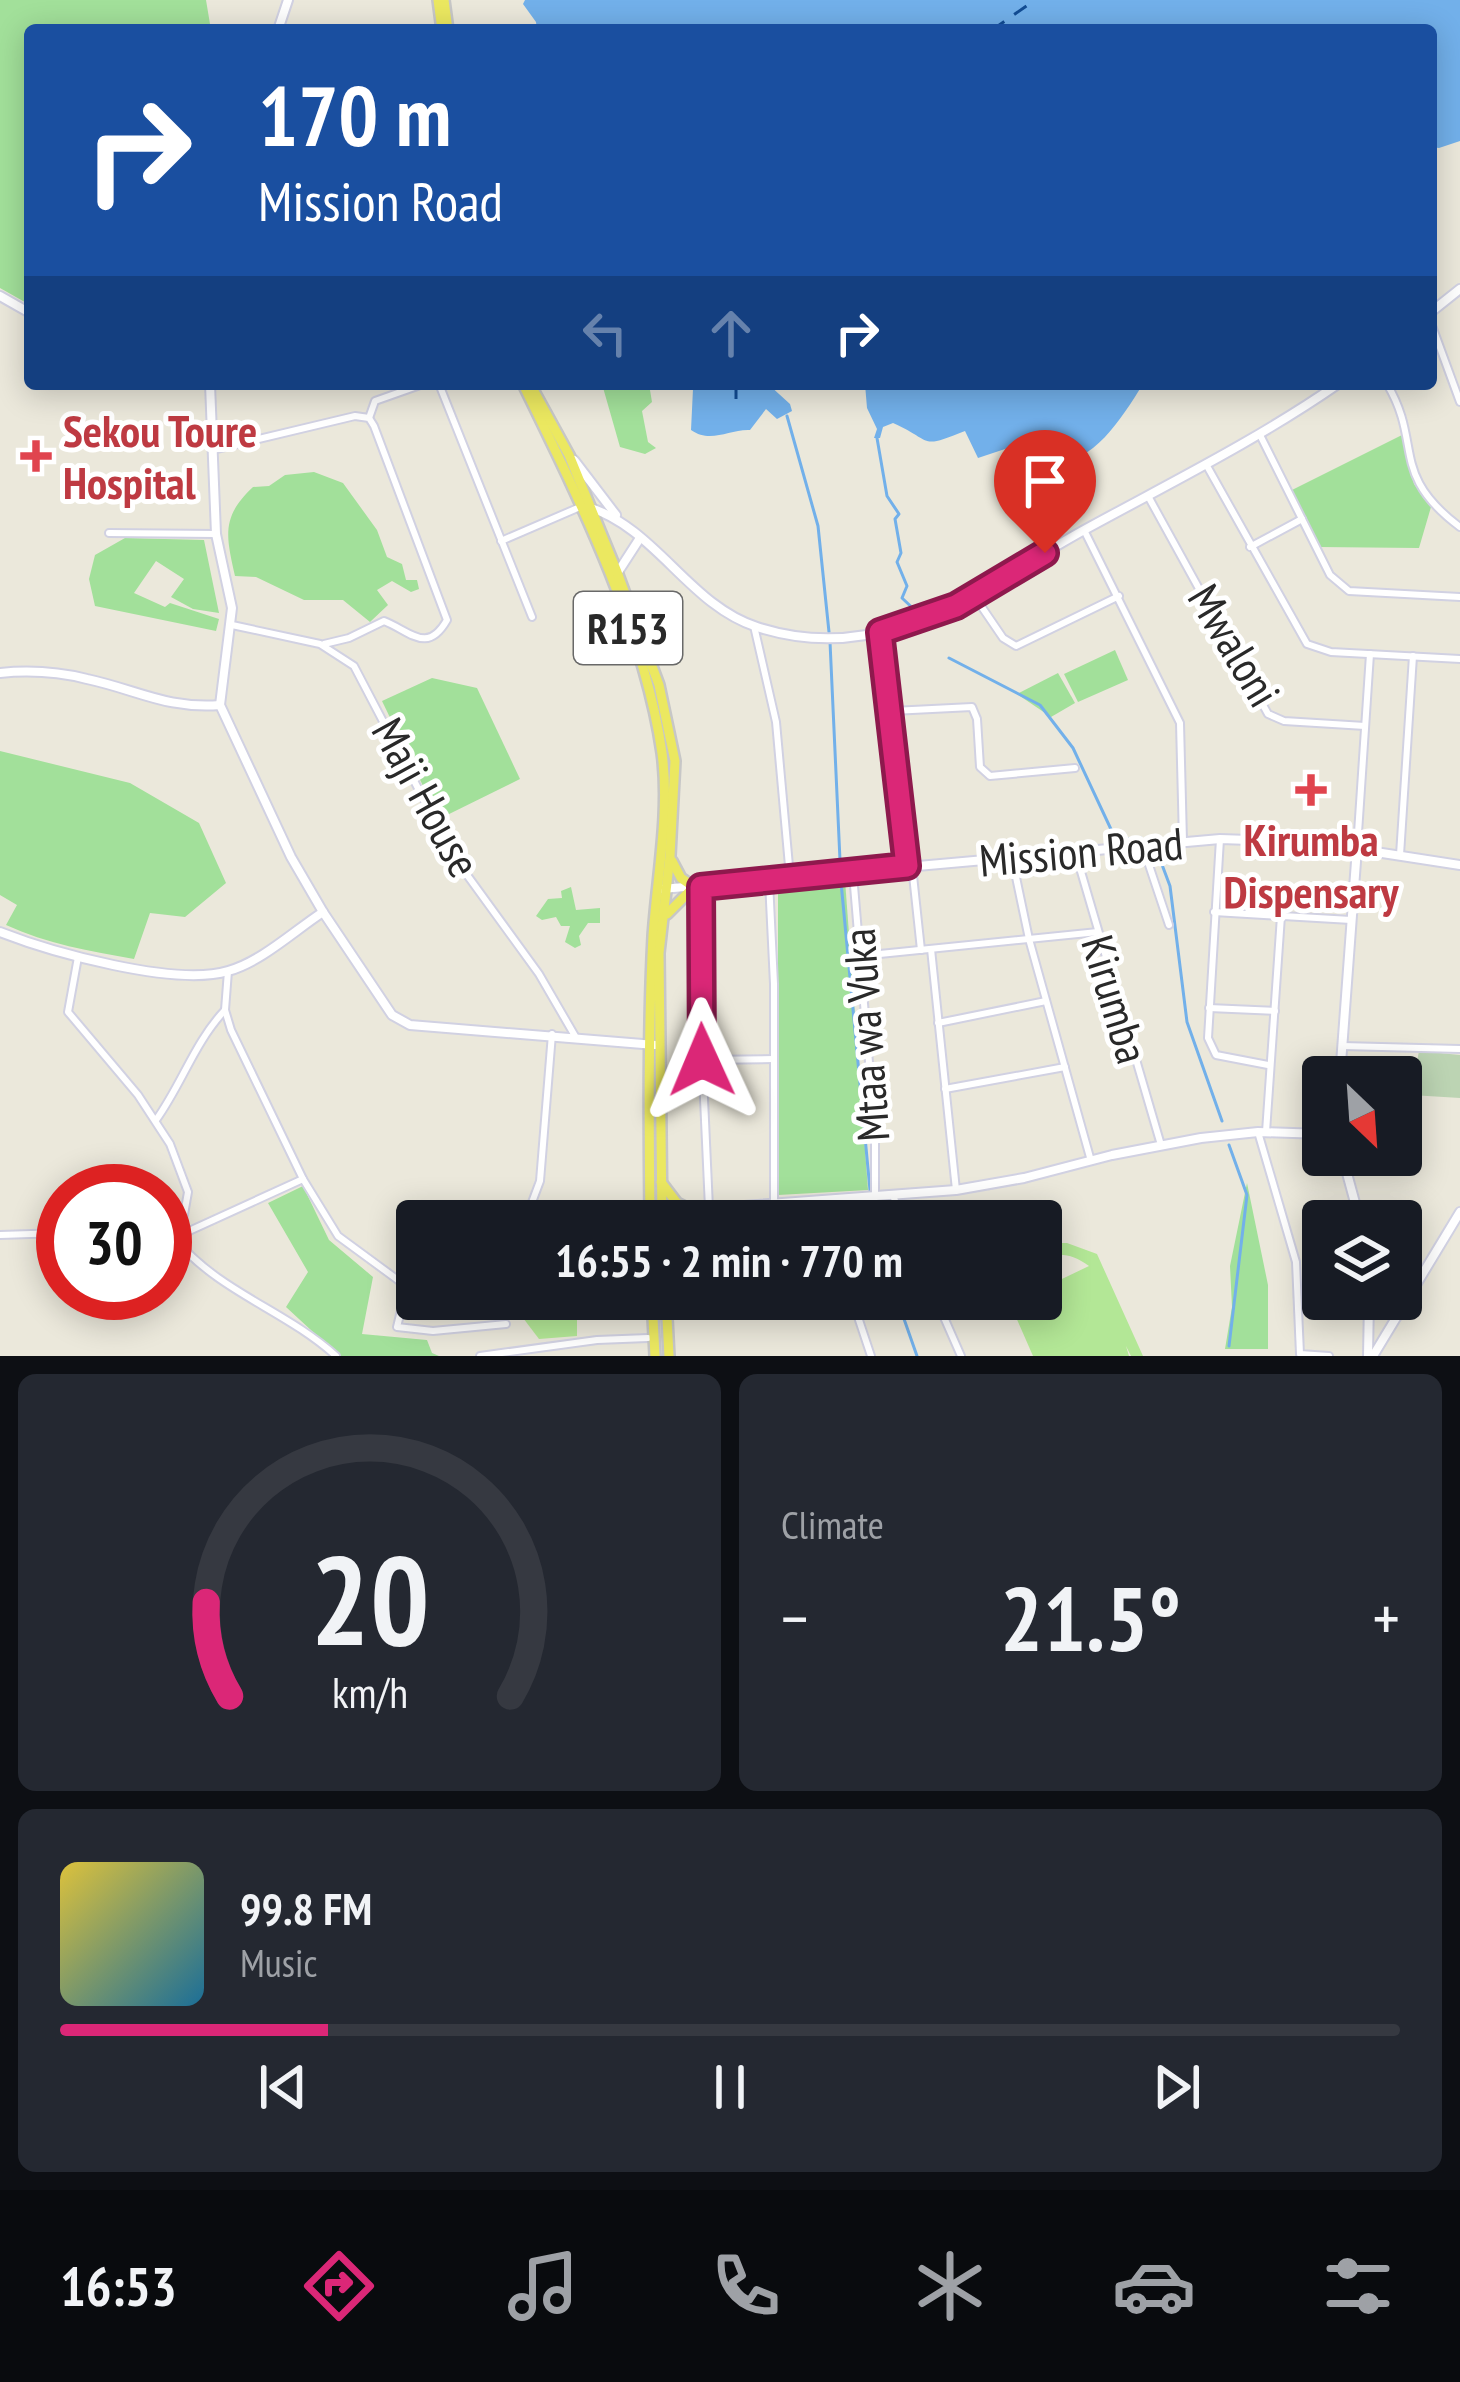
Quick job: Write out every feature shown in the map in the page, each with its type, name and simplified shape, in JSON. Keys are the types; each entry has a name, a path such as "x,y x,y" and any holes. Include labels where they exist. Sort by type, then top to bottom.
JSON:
{"main road":[{"name":"R153","path":"529,390 617,572 658,685 673,751 670,856 661,889 654,1045 658,1200"},
{"name":"R153","path":"530,390 569,454 638,656 662,754 654,1045 656,1200"},
{"path":"663,922 669,909 698,887 681,878 670,856"},
{"path":"661,1183 675,1200"},
{"path":"653,1320 655,1356"},
{"path":"667,1320 670,1356"}],"street":[{"path":"1437,339 1460,402"},
{"path":"210,390 216,534 232,626 220,705 291,857 323,912 400,1021 423,1027 654,1045"},
{"path":"320,644 349,638 385,621 423,639 440,632 447,620 369,418 376,401 406,390"},
{"path":"442,390 532,617"},
{"path":"500,541 586,507 622,525 716,606 754,626 821,638 880,632 934,616 975,597 1084,530 1261,436 1329,390"},
{"path":"1390,390 1413,475 1426,497 1460,527"},
{"path":"213,450 355,416 369,418"},
{"path":"1261,436 1340,587 1366,593 1460,597"},
{"path":"569,454 622,525"},
{"path":"1207,466 1307,644 1331,652 1460,659"},
{"name":"Mwaloni","path":"1148,496 1268,714 1284,721 1365,726"},
{"path":"1450,519 1460,508"},
{"path":"1250,547 1302,519"},
{"name":"Mwaloni","path":"1084,530 1180,723 1183,841"},
{"path":"109,533 216,534"},
{"path":"617,572 640,538"},
{"name":"Mwaloni","path":"975,597 1003,638 1016,646 1119,596"},
{"name":"Maji House","path":"232,626 320,644 341,654 363,680 454,857 520,946 575,1036"},
{"path":"754,626 781,758 790,879"},
{"path":"880,632 921,950"},
{"path":"1341,1056 1370,654"},
{"path":"1400,855 1413,656"},
{"path":"0,673 85,678 172,706 220,705"},
{"path":"892,711 972,707 980,767 990,776 1076,768"},
{"name":"Mission Road","path":"661,889 1220,838 1358,848"},
{"name":"Kirumba","path":"1220,838 1208,1038 1216,1055 1268,1065"},
{"name":"Kirumba","path":"1142,844 1169,925"},
{"path":"1358,848 1460,865"},
{"name":"Kirumba","path":"1075,851 1161,1145"},
{"path":"1012,858 1029,939 1091,1161"},
{"name":"Mtaa wa Vuka","path":"850,874 875,1133 875,1197"},
{"path":"769,880 774,1200"},
{"path":"698,887 710,1200"},
{"path":"0,932 78,957 194,974 228,971 323,912"},
{"path":"1214,912 1351,920"},
{"path":"1281,916 1262,1132 1296,1262 1300,1354 1329,1356"},
{"path":"860,956 1098,932"},
{"path":"931,949 956,1190"},
{"path":"78,957 68,1012 156,1120 178,1164"},
{"path":"228,971 225,1010 303,1179 338,1237 406,1290 397,1327 433,1331 506,1324"},
{"name":"Kirumba","path":"937,1023 1046,1001"},
{"name":"Kirumba","path":"1208,1008 1275,1011"},
{"path":"156,1120 174,1096 205,1032 225,1010"},
{"path":"533,1200 540,1181 552,1034"},
{"path":"1342,1046 1460,1049"},
{"path":"702,1060 774,1059"},
{"name":"Kirumba","path":"945,1089 1065,1067"},
{"path":"799,1200 956,1190 1161,1145 1262,1132 1302,1133"},
{"path":"192,1231 303,1179"},
{"path":"893,1195 895,1200"},
{"path":"1371,1356 1460,1212"},
{"path":"0,1235 36,1234"},
{"path":"192,1254 215,1280 304,1330 336,1356"},
{"path":"860,1320 871,1356"},
{"path":"945,1320 961,1356"},
{"path":"1370,1320 1371,1356"},
{"path":"481,1356 647,1338"}],"green space":[{"path":"0,0 206,0 210,24 24,24 24,302 0,288"},
{"path":"604,390 650,390 652,402 642,411 648,442 656,448 645,454 620,447"},
{"path":"1402,435 1414,484 1431,507 1419,548 1319,547 1292,490"},
{"path":"314,472 343,483 377,530 387,557 402,564 406,580 417,580 419,589 411,592 392,581 377,590 388,605 370,622 343,600 304,600 256,577 235,576 229,528 235,508 253,487 269,486 285,475"},
{"path":"125,538 204,540 219,613 193,609 171,597 184,579 156,561 134,593 165,607 170,603 219,619 216,631 95,606 89,579 95,555"},
{"path":"1115,650 1128,680 1078,702 1064,674"},
{"path":"1058,673 1075,703 1051,717 1017,694"},
{"path":"432,678 477,688 520,779 439,819 382,701"},
{"path":"0,751 130,783 199,823 226,883 185,917 150,913 134,959 53,942 6,925 17,905 0,895"},
{"path":"845,880 868,1190 778,1195 778,886"},
{"path":"571,887 576,910 600,908 600,923 588,923 579,936 581,945 575,948 565,942 570,926 561,926 556,917 542,920 536,916 548,899 562,898 561,891"},
{"path":"1419,1051 1460,1055 1460,1098 1422,1096 1422,1056"},
{"path":"1247,1183 1268,1285 1268,1349 1225,1349 1232,1307 1230,1266"},
{"path":"303,1186 329,1240 373,1277 362,1334 427,1340 432,1353 439,1356 339,1356 286,1307 308,1272 268,1203"},
{"path":"1062,1243 1097,1254 1143,1356 1131,1356 1126,1346 1129,1356 1033,1356 1017,1320 1062,1320 1062,1279 1089,1266 1062,1255"},
{"path":"525,1320 577,1320 577,1336 539,1339"}],"water":[{"path":"525,0 1460,0 1460,141 1437,148 1437,24 536,24"},
{"path":"693,390 775,390 792,411 777,419 766,409 750,430 713,436 691,430"},
{"path":"866,390 1139,390 1089,451 1054,463 1011,447 978,458 965,431 932,442 893,423 883,427 880,438 874,438 877,429 867,408"}],"waterway":[{"path":"787,416 818,526 829,632"},
{"path":"877,438 887,496 899,514 895,519 901,553 897,562 907,586 902,598 919,614"},
{"path":"830,642 841,882 870,1190"},
{"path":"949,658 1040,705 1073,748 1116,840 1141,838"},
{"path":"1155,846 1170,886 1187,1022 1222,1121"},
{"path":"1229,1145 1247,1195 1229,1346"},
{"path":"904,1320 917,1356"}],"ferry route":[{"path":"1001,24 1035,0"},
{"path":"736,390 736,403"}],"place":[{"name":"Sekou Toure Hospital","path":"36,456"},
{"name":"Kirumba Dispensary","path":"1311,790"}],"route":[{"path":"702,1060 701,887 907,866 880,632 934,616 975,597 1045,553"}]}
